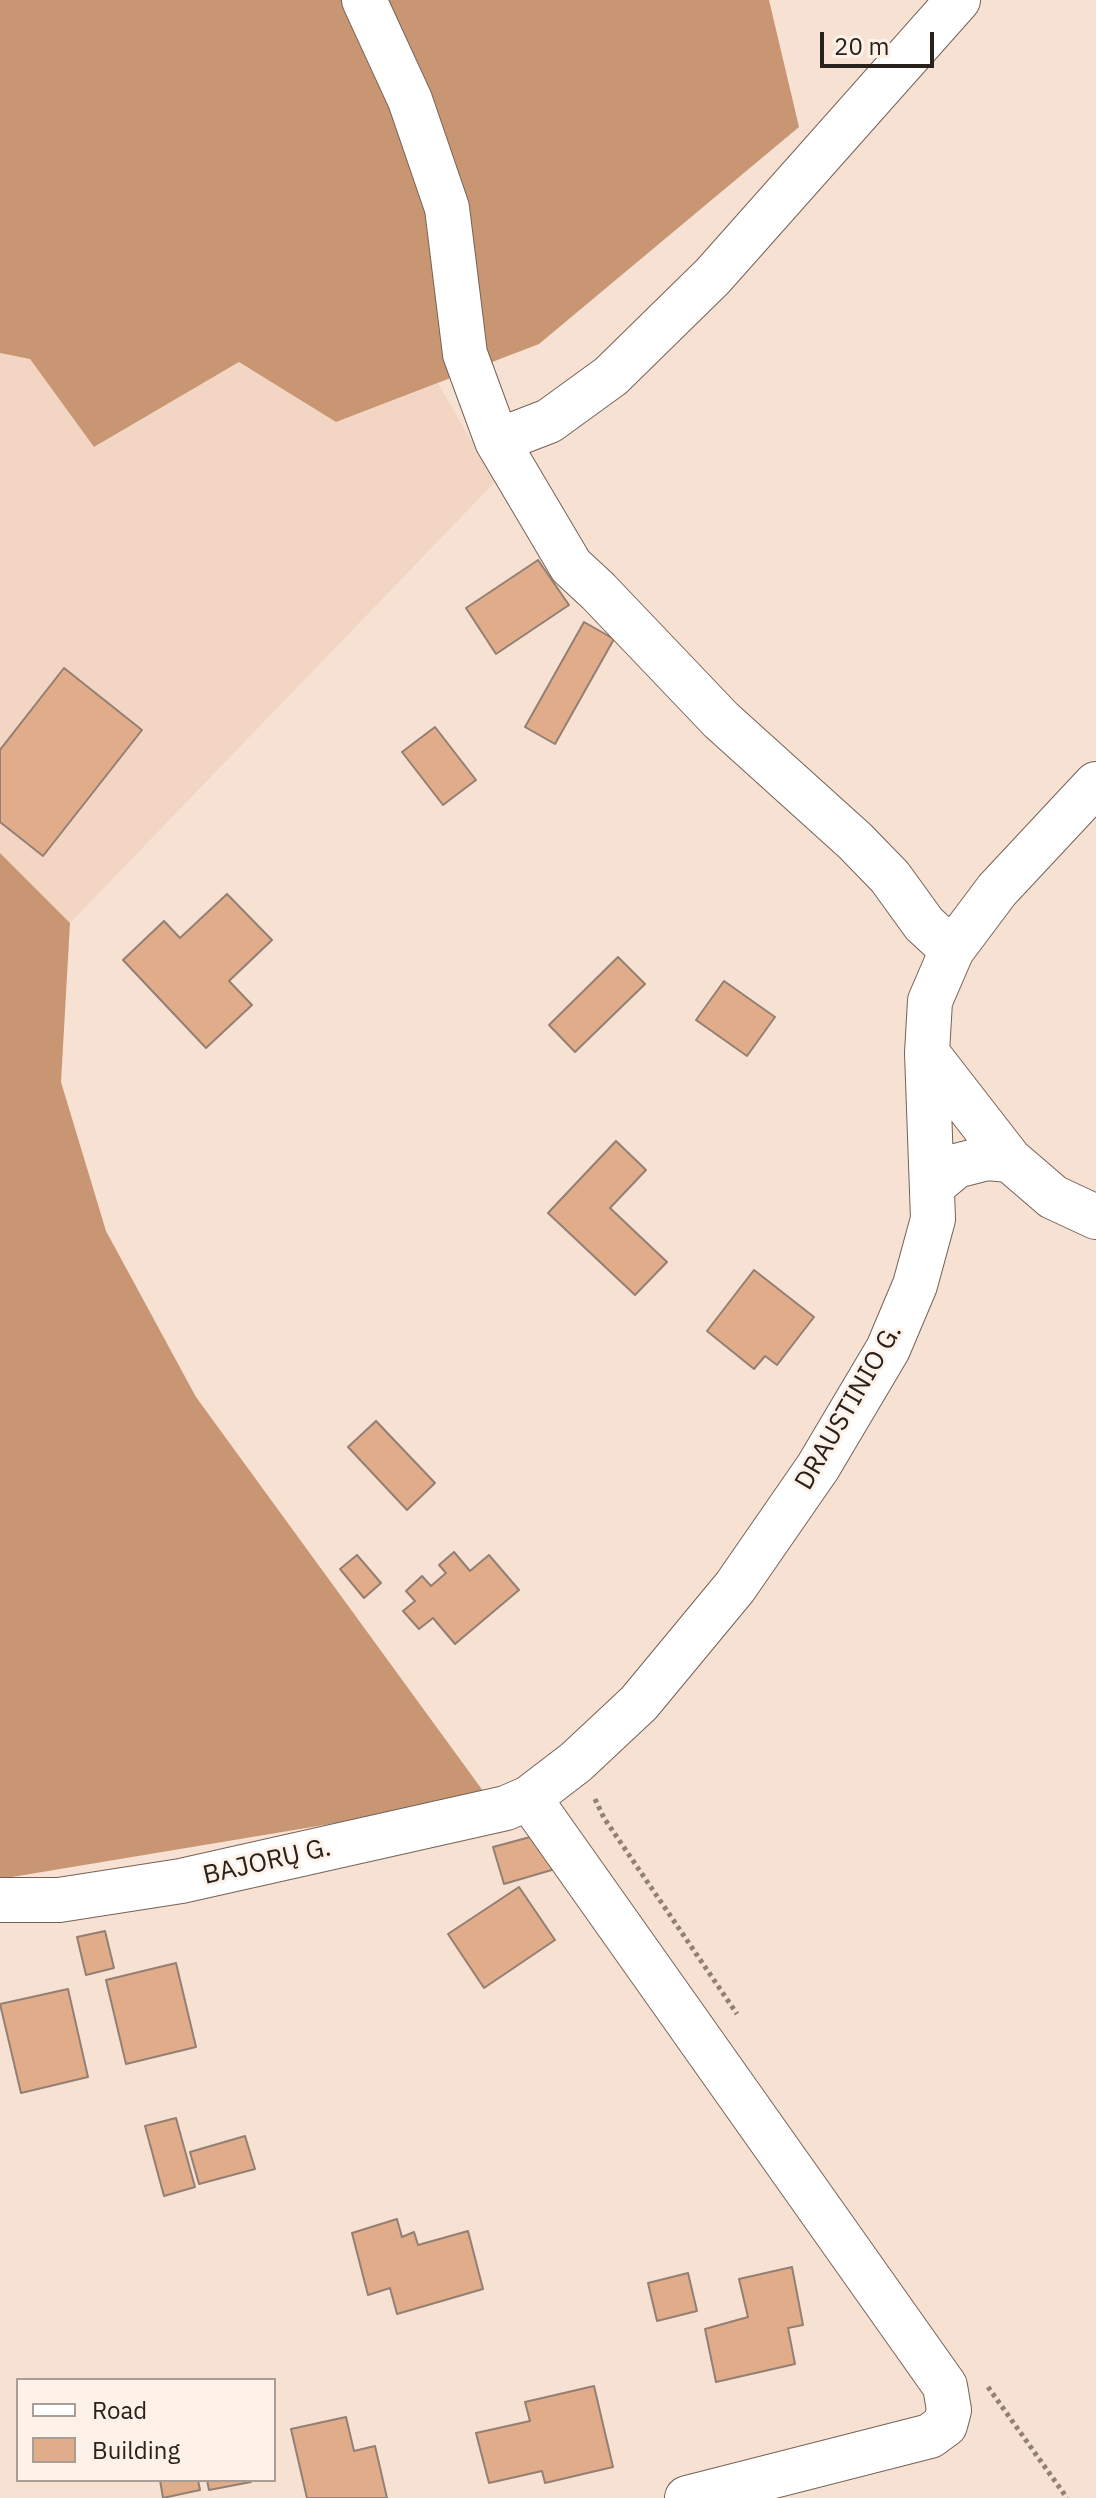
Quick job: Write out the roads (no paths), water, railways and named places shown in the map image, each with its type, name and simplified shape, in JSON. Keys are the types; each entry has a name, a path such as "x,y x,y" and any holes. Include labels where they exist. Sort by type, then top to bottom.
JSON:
{"street":[{"path":"364,0 410,100 447,208 465,354 497,441 571,566 721,720 855,841 890,877 924,924 952,950"},
{"path":"497,441 549,421 611,376 713,276 958,0"},
{"name":"DRAUSTINIO G.","path":"529,1798 576,1762 639,1703 735,1587 818,1467 888,1349 915,1285 933,1219 927,1053 930,1001 952,950 997,890 1096,784"},
{"path":"927,1053 1010,1160 1053,1197 1096,1217"},
{"path":"932,1186 956,1166 987,1158 1010,1160"},
{"path":"529,1798 945,2386 949,2410 945,2425 930,2436 687,2498"},
{"name":"BAJORŲ G.","path":"0,1900 59,1900 181,1881 478,1815 529,1798"}]}
